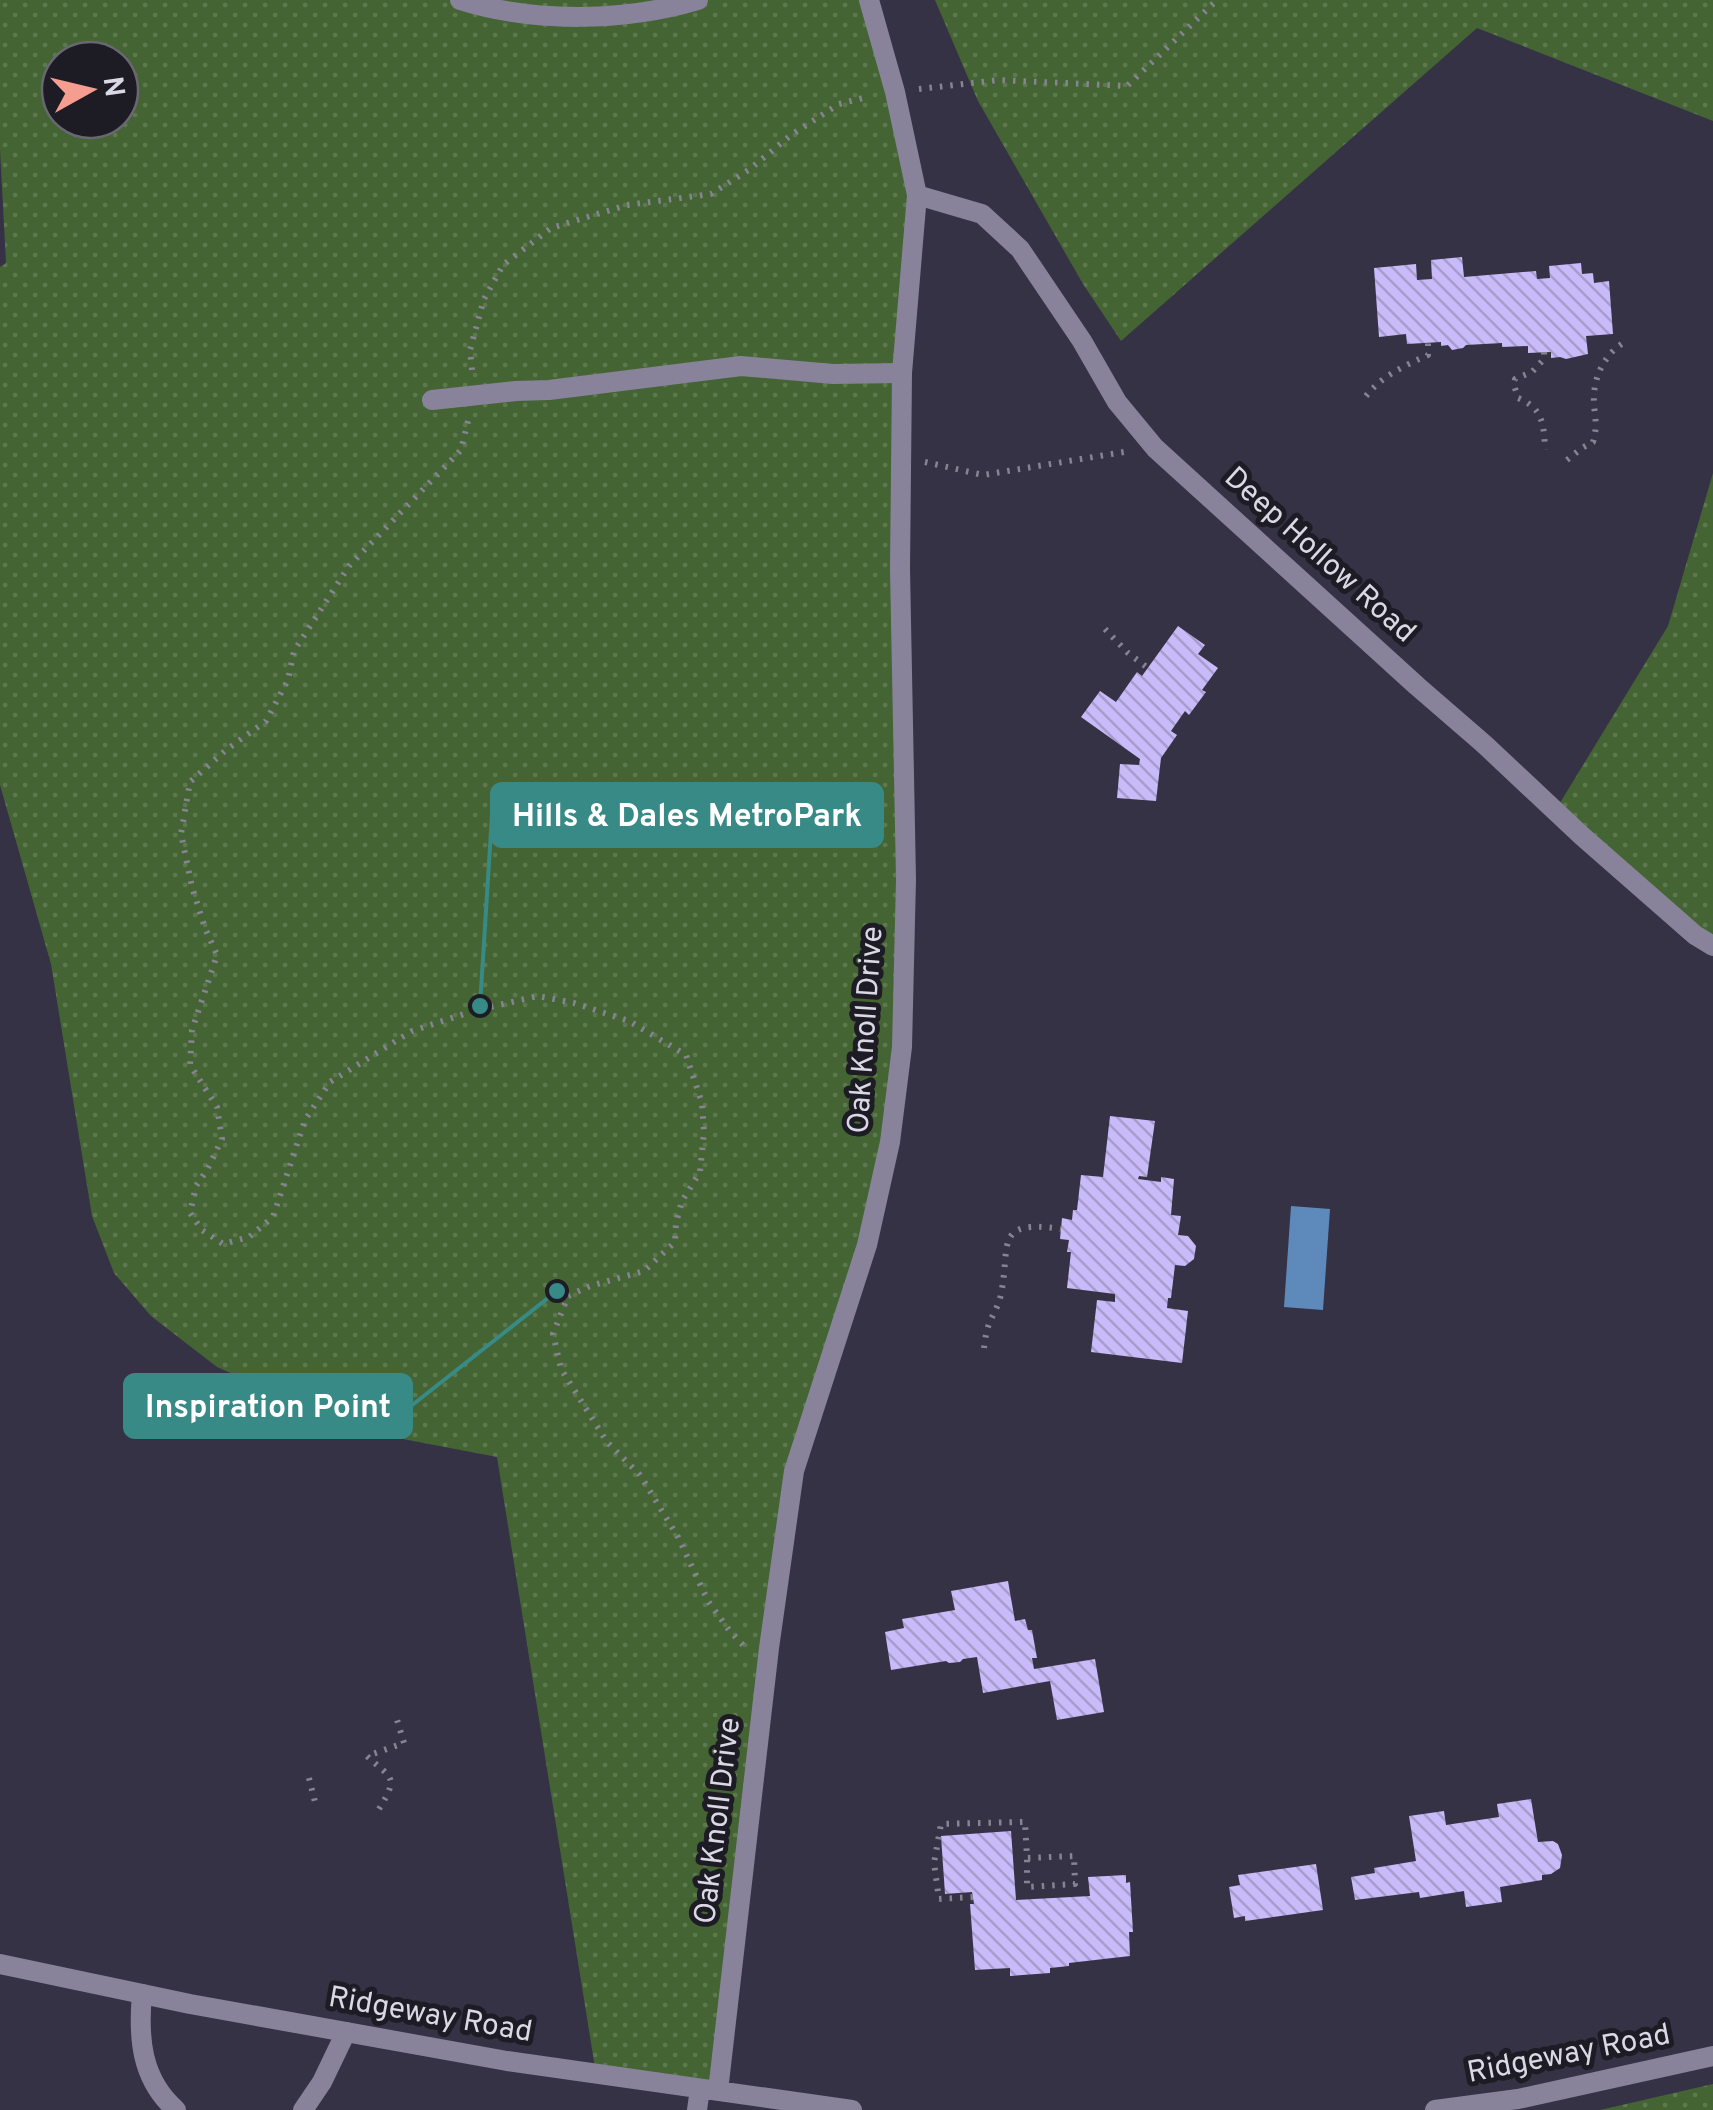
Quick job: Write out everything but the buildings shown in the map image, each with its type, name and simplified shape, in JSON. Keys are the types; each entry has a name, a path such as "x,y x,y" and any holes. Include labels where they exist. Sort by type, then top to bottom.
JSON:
{"street":[{"path":"460,0 542,17 606,16 698,0"},
{"name":"Oak Knoll Drive","path":"705,2097 794,1472 866,1245 890,1142 902,1047 906,879 900,569 902,373 917,195 895,92 869,0"},
{"name":"Deep Hollow Road","path":"917,195 982,214 1020,249 1082,341 1117,402 1155,448 1582,836 1695,935 1713,946"},
{"path":"432,400 741,366 833,374 902,373"},
{"name":"Ridgeway Road","path":"0,1964 142,1994 705,2097 852,2110"},
{"path":"142,1994 145,2066 164,2099 176,2110"},
{"path":"302,2110 322,2082 346,2032"},
{"name":"Ridgeway Road","path":"1435,2110 1518,2099 1713,2056"}],"path":[{"path":"744,1646 708,1601 678,1537 640,1475 607,1442 583,1407 561,1369 553,1334 568,1296 644,1271 675,1242 682,1201 700,1172 704,1132 702,1104 686,1055 629,1021 538,996 412,1031 330,1082 305,1120 273,1216 249,1237 224,1244 202,1230 190,1213 196,1186 222,1139 217,1107 190,1066 192,1030 217,956 192,887 181,834 190,782 266,721 288,680 294,651 349,566 462,450 474,395 470,350 484,299 502,266 552,228 627,205 712,194 750,169 791,134 839,104 895,92 1000,80 1126,86 1217,0"},
{"path":"1567,460 1593,442 1598,427 1594,392 1599,376 1608,354 1625,342"},
{"path":"1366,396 1394,370 1428,355 1428,343"},
{"path":"1544,352 1544,359 1532,372 1516,379 1514,385 1518,398 1533,405 1544,426 1545,450"},
{"path":"901,456 983,475 1155,448"},
{"path":"1105,629 1148,668"},
{"path":"984,1348 1004,1281 1008,1238 1022,1227 1062,1229"},
{"path":"379,1809 391,1786 390,1776 367,1756 404,1743 395,1713"},
{"path":"309,1778 315,1802"},
{"path":"973,1897 939,1899 934,1863 940,1824 1025,1822 1027,1887 1075,1884 1074,1856 1027,1858"}],"green space":[{"path":"0,0 869,0 917,195 911,249 906,879 890,1142 794,1471 718,2091 596,2074 497,1457 403,1439 290,1399 217,1367 151,1316 114,1273 92,1216 51,964 0,785 0,267 6,263 0,149"},
{"path":"935,0 1713,0 1713,121 1477,28 1121,341 1083,284 978,101"},
{"path":"1713,473 1713,946 1555,811 1668,626"},
{"path":"1713,2084 1713,2110 1600,2110"}],"water":[{"path":"1291,1206 1330,1209 1323,1310 1284,1307"}],"place":[{"name":"Hills & Dales MetroPark","path":"480,1006"},
{"name":"Inspiration Point","path":"557,1291"}]}
